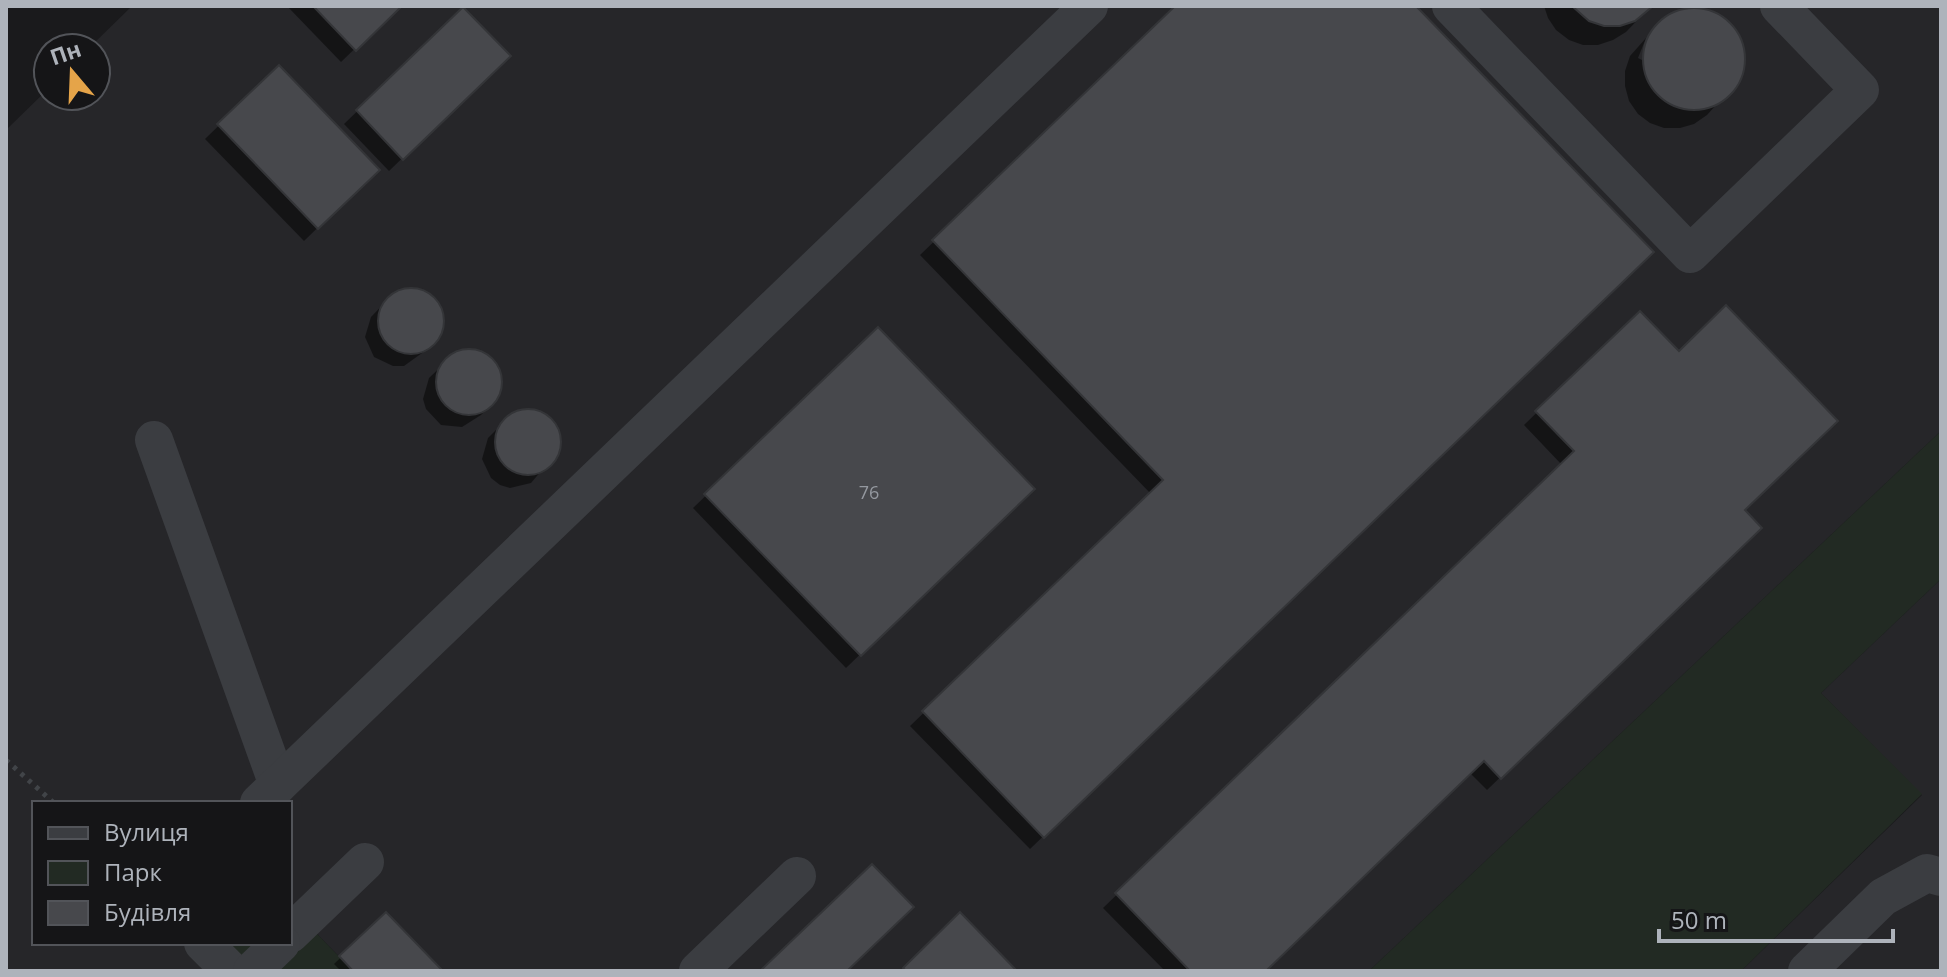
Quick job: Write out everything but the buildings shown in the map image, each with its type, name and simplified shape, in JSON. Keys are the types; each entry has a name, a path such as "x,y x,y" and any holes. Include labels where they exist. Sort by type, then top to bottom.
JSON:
{"street":[{"path":"154,440 268,794 1089,6"},
{"path":"1451,6 1690,254 1860,90 1779,6"},
{"path":"292,932 365,862"},
{"path":"1807,971 1883,897 1927,873 1941,877"},
{"path":"698,971 797,876"},
{"path":"205,945 231,971"},
{"path":"252,971 279,945"}],"path":[{"path":"6,760 52,801"}],"shaded area":[{"path":"132,6 1940,6 1941,431 1369,971 353,971 292,908 292,801 32,801 32,945 209,945 223,971 6,971 6,130 32,105 32,112 112,112 112,32 105,32"},
{"path":"1941,579 1941,971 1741,971 1922,795 1821,693"}],"green space":[{"path":"1941,431 1941,579 1821,693 1922,794 1741,971 1369,971"},
{"path":"292,908 353,971 223,971 209,945 292,945"}]}
